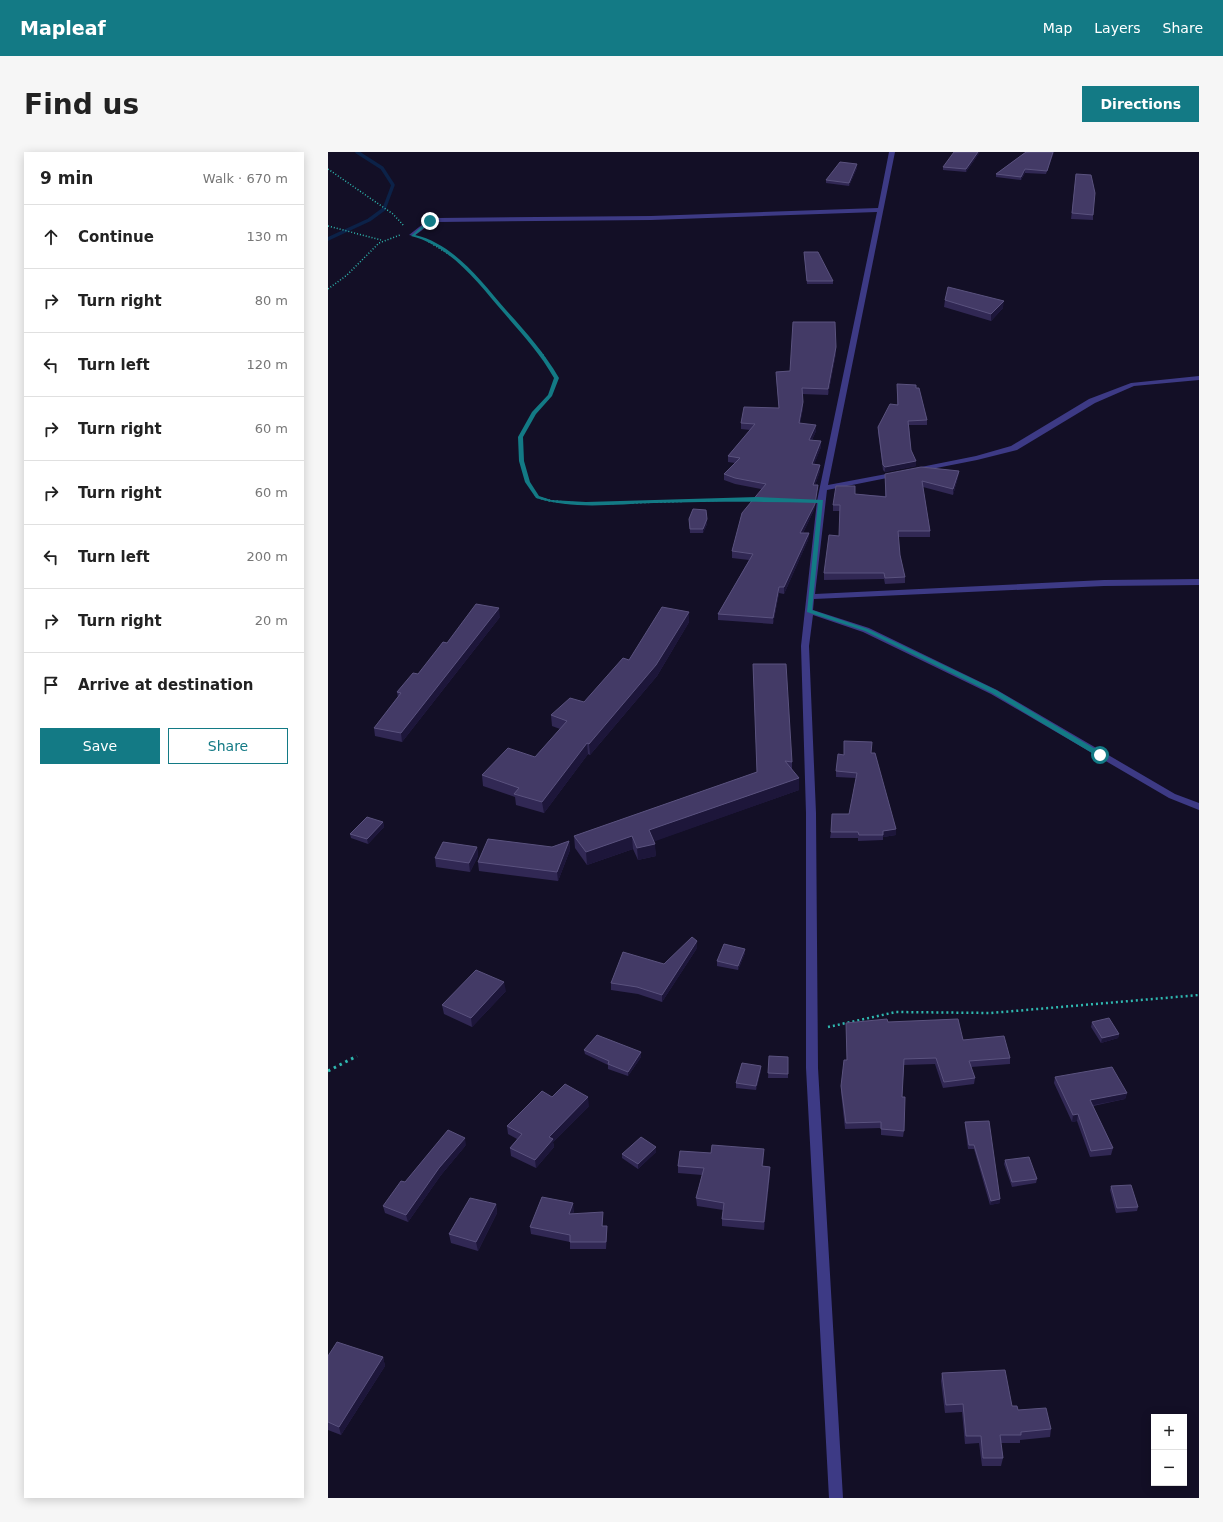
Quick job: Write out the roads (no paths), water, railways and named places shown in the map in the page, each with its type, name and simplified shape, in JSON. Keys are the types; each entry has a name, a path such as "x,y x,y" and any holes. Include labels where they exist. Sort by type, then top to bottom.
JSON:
{"street":[{"path":"836,1498 812,1068 811,812 806,646 821,501 825,488 892,152"},
{"path":"412,235 430,221 437,220 651,218 881,210"},
{"path":"825,488 977,458 1014,448 1092,401 1133,384 1199,378"},
{"path":"811,597 1104,583 1199,582"},
{"path":"809,610 866,630 994,692 1172,796 1199,807"}],"waterway":[{"path":"328,239 369,220 384,209 393,185 382,168 357,152"}]}
